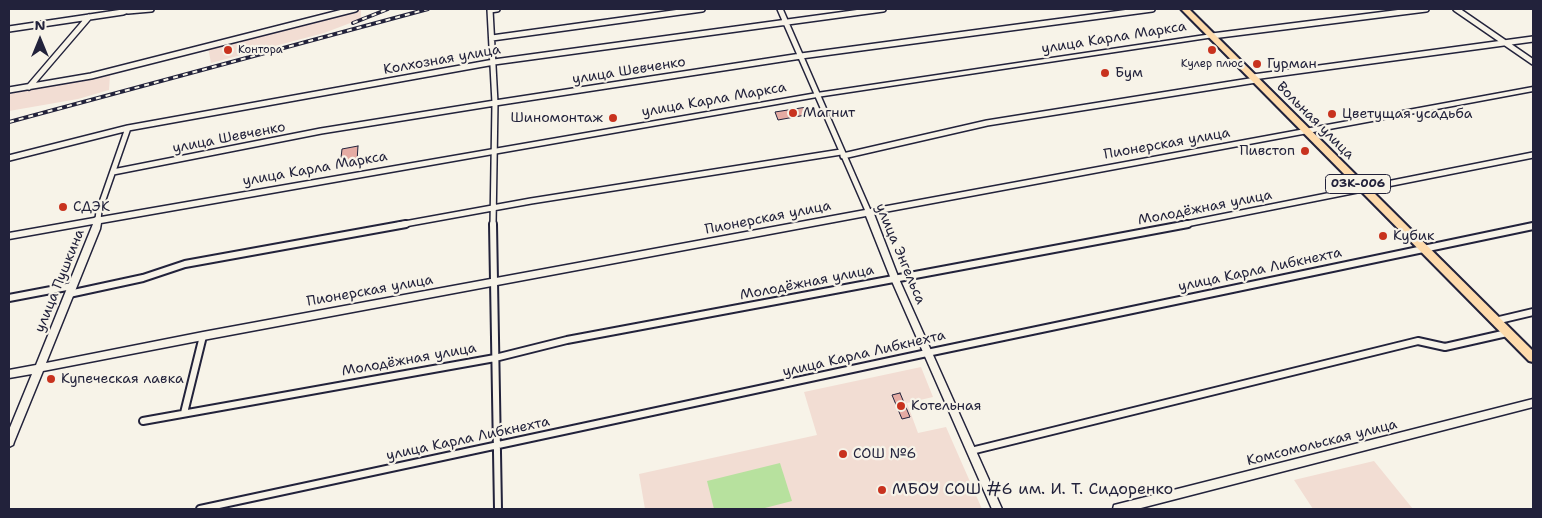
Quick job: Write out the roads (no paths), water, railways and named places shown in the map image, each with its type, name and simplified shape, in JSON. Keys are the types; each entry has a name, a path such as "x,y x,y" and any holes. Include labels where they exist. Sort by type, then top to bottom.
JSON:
{"main road":[{"name":"Вольная улица","path":"1185,9 1533,358"}],"street":[{"path":"123,12 130,9"},
{"path":"9,29 151,9"},
{"path":"9,90 91,76 355,9"},
{"path":"497,9 490,10 495,103 493,209 498,509"},
{"path":"492,38 702,9"},
{"name":"улица Энгельса","path":"780,9 869,213 895,279 997,509"},
{"name":"Колхозная улица","path":"9,158 128,128 262,102 494,62 883,9"},
{"name":"улица Шевченко","path":"113,172 321,131 495,103 801,56 1152,9"},
{"name":"улица Карла Маркса","path":"9,236 493,150 817,96 1212,36 1426,9"},
{"path":"1456,9 1533,62"},
{"path":"29,87 89,17"},
{"path":"9,298 143,278 185,264 531,201 842,154 987,123 1254,79 1533,39"},
{"name":"Пионерская улица","path":"9,374 203,336 1533,89"},
{"name":"улица Пушкина","path":"9,442 96,229 99,211 128,128"},
{"name":"Молодёжная улица","path":"143,421 495,358 567,340 1364,190 1533,155"},
{"name":"улица Карла Либкнехта","path":"200,509 799,382 927,352 1533,226"},
{"path":"1495,321 1533,312"},
{"path":"971,451 1418,341 1445,347 1508,333"},
{"path":"184,413 203,336"},
{"name":"Комсомольская улица","path":"1118,509 1533,403"}],"railway":[{"path":"353,23 388,9"},
{"path":"9,122 428,9"}],"place":[{"name":"Контора","path":"228,50"},
{"name":"Кулер плюс","path":"1212,50"},
{"name":"Гурман","path":"1257,64"},
{"name":"Бум","path":"1105,73"},
{"name":"Магнит","path":"793,113"},
{"name":"Цветущая усадьба","path":"1332,114"},
{"name":"Шиномонтаж","path":"613,118"},
{"name":"Пивстоп","path":"1305,151"},
{"name":"СДЭК","path":"63,207"},
{"name":"Кубик","path":"1383,236"},
{"name":"Купеческая лавка","path":"51,379"},
{"name":"Котельная","path":"901,406"},
{"name":"СОШ №6","path":"843,454"},
{"name":"МБОУ СОШ #6 им. И. Т. Сидоренко","path":"882,490"}]}
